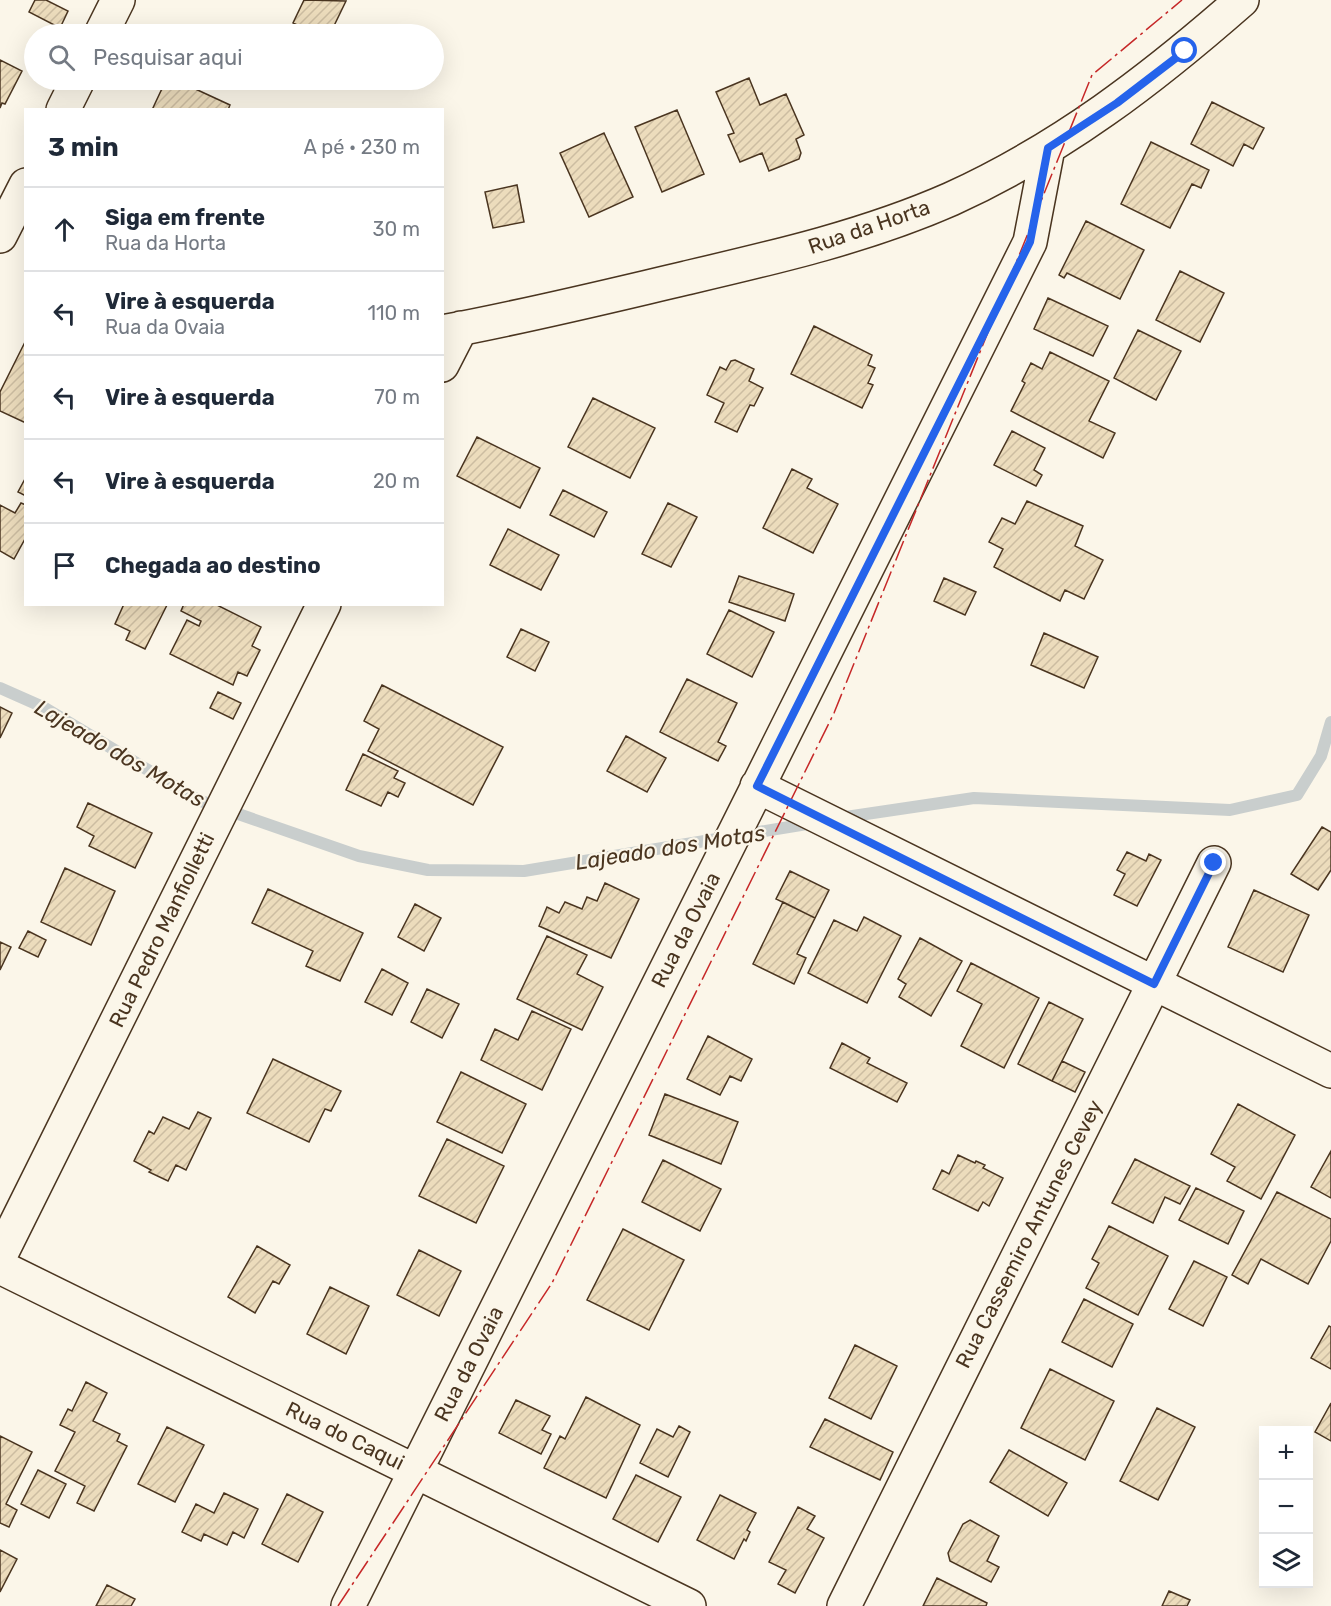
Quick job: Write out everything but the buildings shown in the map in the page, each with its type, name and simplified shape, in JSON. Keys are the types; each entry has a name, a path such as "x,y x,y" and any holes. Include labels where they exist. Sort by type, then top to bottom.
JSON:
{"street":[{"path":"106,24 118,0"},
{"name":"Rua da Horta","path":"452,330 521,317 759,261 865,232 951,199 1048,148 1117,103 1185,51 1242,0"},
{"path":"64,108 73,90"},
{"name":"Rua da Ovaia","path":"348,1606 1030,242 1048,148"},
{"path":"24,189 0,235 24,246"},
{"path":"444,358 452,330"},
{"name":"Rua Pedro Manfiolletti","path":"0,1256 323,606"},
{"path":"753,796 799,807 1331,1071"},
{"name":"Rua Cassemiro Antunes Cevey","path":"844,1606 1214,863"},
{"name":"Rua do Caqui","path":"0,1267 689,1606"}],"waterway":[{"name":"Lajeado dos Motas","path":"0,688 43,707 198,800 359,856 428,870 524,871 813,823"},
{"name":"Lajeado dos Motas","path":"839,818 974,798 1230,810 1297,795 1321,756 1331,722"}],"power":[{"path":"338,1606 552,1283 834,713 1092,75 1182,0"}],"route":[{"path":"1185,51 1117,103 1048,148 1030,242 757,786 1154,984 1214,863"}]}
